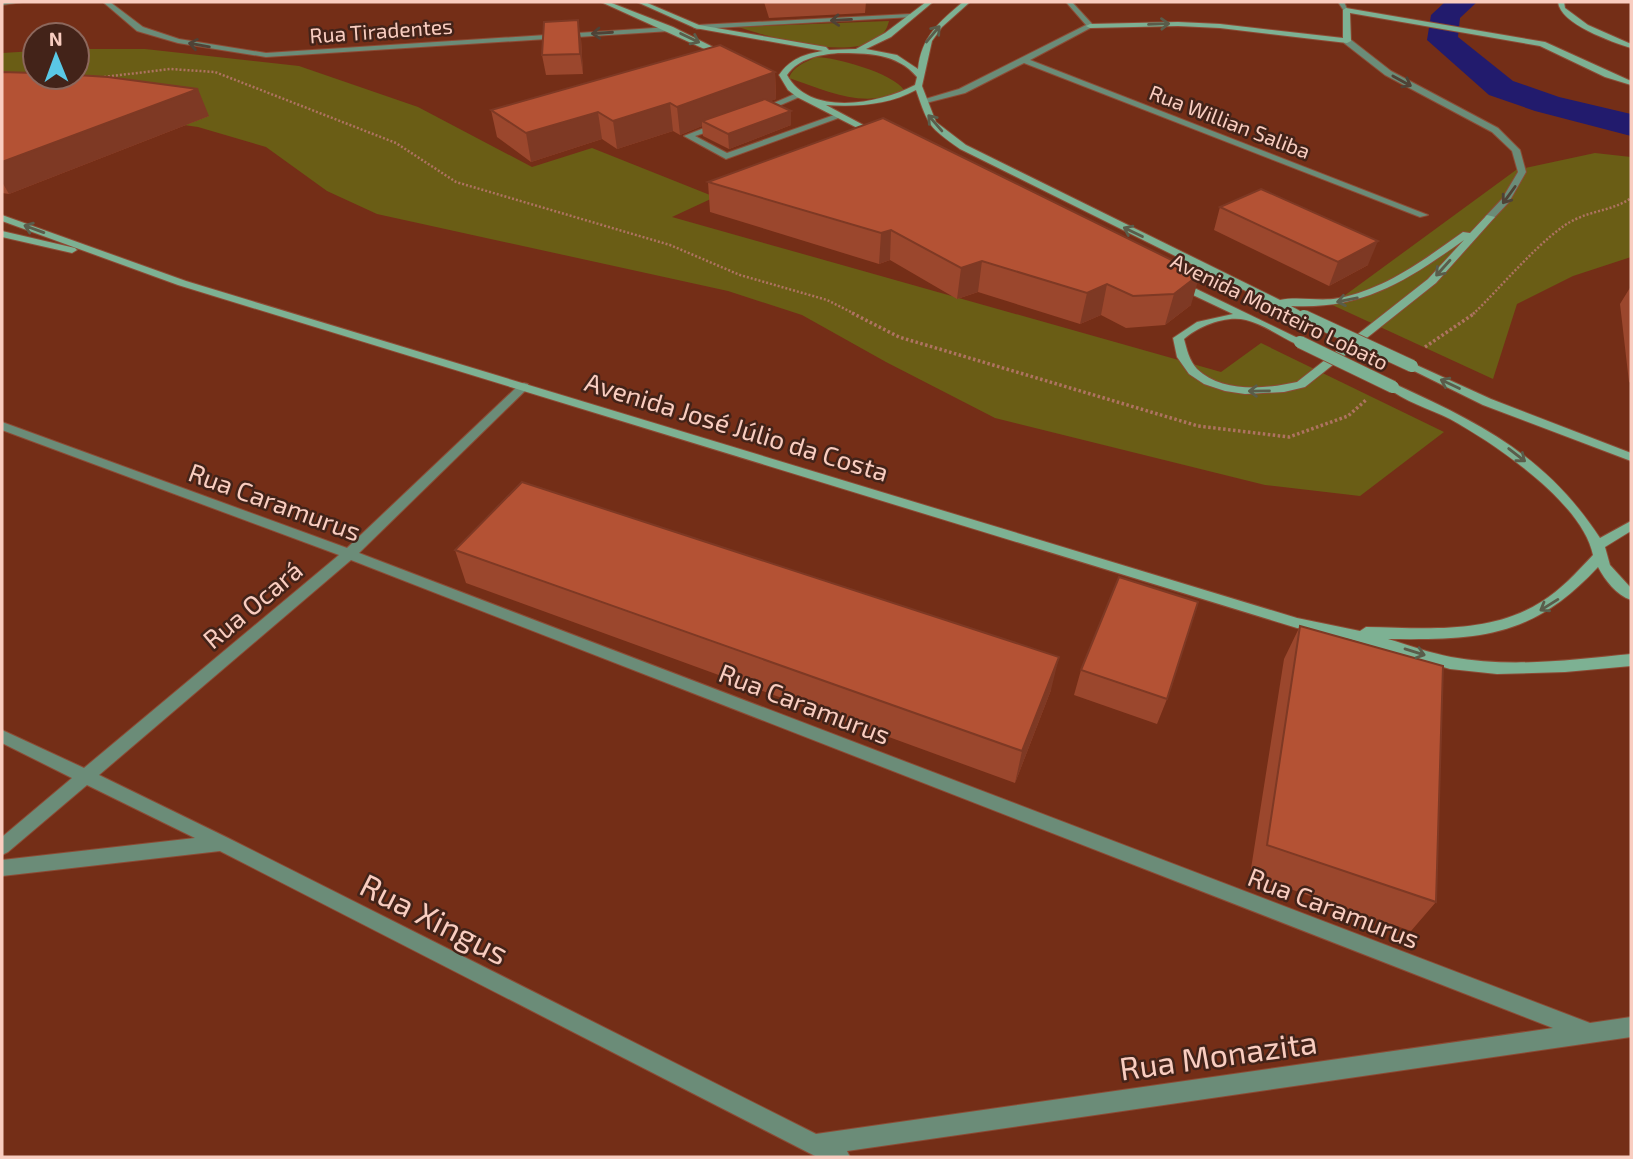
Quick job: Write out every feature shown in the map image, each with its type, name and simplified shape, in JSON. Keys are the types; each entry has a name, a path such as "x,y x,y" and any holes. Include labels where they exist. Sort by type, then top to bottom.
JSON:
{"main road":[{"path":"604,2 735,60"},
{"path":"640,2 697,27 838,51 894,56 913,66 919,82"},
{"path":"857,51 888,35 930,2"},
{"path":"838,51 806,57 787,68 783,75 785,82 796,92 847,104 870,104 907,94 919,82 922,55 928,36 967,2"},
{"path":"1562,2 1562,9 1572,19 1631,46"},
{"path":"1090,26 1220,26 1347,41 1346,10 1516,38 1563,51 1584,65 1631,83"},
{"path":"1592,30 1631,38"},
{"path":"1584,65 1631,75"},
{"name":"Avenida Monteiro Lobato","path":"919,82 927,114 936,127 963,147 1267,300 1487,402 1631,457"},
{"path":"780,83 889,140"},
{"path":"1267,300 1318,304 1349,301 1367,295 1400,279 1490,217"},
{"path":"1247,318 1223,317 1187,330 1178,338 1180,353 1190,368 1203,378 1224,387 1250,392 1301,385 1432,281 1490,217"},
{"name":"Avenida José Júlio da Costa","path":"2,218 182,283 1273,616 1349,633 1450,663 1497,668 1629,663"},
{"name":"Avenida José Júlio da Costa","path":"2,234 113,257"},
{"name":"Avenida Monteiro Lobato","path":"1173,281 1460,419 1518,454 1581,516 1619,586 1631,595"},
{"name":"Avenida José Júlio da Costa","path":"1349,633 1452,634 1513,625 1555,603 1598,551 1631,525"}],"street":[{"path":"2,3 20,2"},
{"name":"Rua Tiradentes","path":"106,2 140,29 178,41 266,55 670,29"},
{"path":"925,102 962,91 1090,26 1069,2"},
{"path":"1341,2 1346,10"},
{"path":"697,27 909,16"},
{"path":"1347,41 1388,73 1495,130 1516,150 1522,172 1506,200 1490,217"},
{"name":"Rua Willian Saliba","path":"1024,60 1423,215"},
{"path":"750,114 796,92"},
{"path":"725,123 688,136 726,156 840,116"},
{"name":"Rua Ocará","path":"2,847 349,554 524,386"},
{"name":"Rua Caramurus","path":"2,426 349,554 1588,1032"},
{"name":"Rua Xingus","path":"2,736 222,843 839,1157"},
{"path":"2,868 222,843"},
{"name":"Rua Monazita","path":"815,1145 1631,1027"}],"path":[{"path":"93,79 170,69 215,72 396,143 456,182 670,245 740,275 827,300 899,337 1198,426 1289,437 1348,416 1367,399"},
{"path":"1416,355 1435,338 1474,314 1549,239 1575,219 1618,207 1631,198"}],"shaded area":[{"path":"889,21 881,36 865,44 845,48 797,43 738,27"},
{"path":"91,49 145,49 299,66 418,107 532,167 592,148 715,197 672,217 1221,372 1261,343 1444,432 1360,496 1265,485 995,418 802,315 728,291 377,214 327,191 266,147 198,127 120,116 2,111 2,53 21,52 21,91 91,91"},
{"path":"815,57 849,63 876,72 904,90 889,96 860,98 832,93 789,78 796,68"},
{"path":"1595,153 1631,157 1631,257 1573,276 1517,304 1493,379 1328,303 1333,304 1516,170"}],"building":[{"path":"578,20 580,54 542,55 544,22"},
{"path":"720,45 775,72 677,107 670,103 613,121 598,112 526,133 491,110"},
{"path":"2,72 21,73 21,91 91,91 91,76 198,89 2,162"},
{"path":"765,99 791,111 728,134 702,121"},
{"path":"883,118 1200,274 1174,294 1133,296 1107,284 1087,293 982,261 961,268 891,230 881,233 708,182"},
{"path":"1261,189 1378,241 1338,262 1220,207"},
{"path":"522,482 1059,657 1022,751 455,550"},
{"path":"1119,577 1198,602 1167,699 1081,670"},
{"path":"1300,626 1443,666 1436,902 1267,845"}],"waterway":[{"path":"1463,2 1446,15 1442,40 1501,88 1547,104 1631,125"}]}
